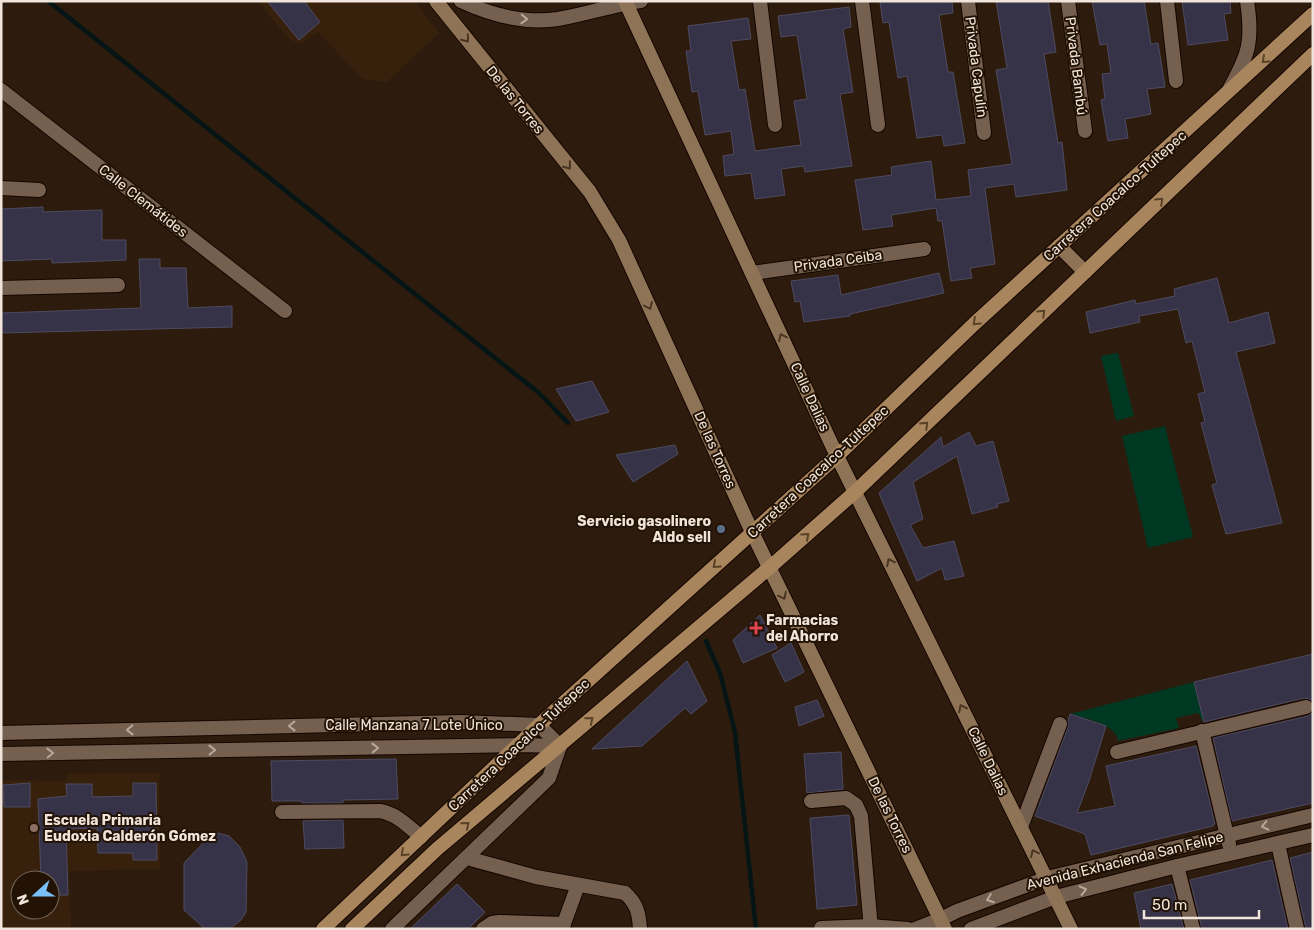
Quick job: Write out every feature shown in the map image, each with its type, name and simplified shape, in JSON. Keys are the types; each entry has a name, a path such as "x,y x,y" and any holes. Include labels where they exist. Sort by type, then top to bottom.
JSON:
{"main road":[{"name":"De las Torres","path":"436,1 590,192 619,240 769,568 943,924"},
{"name":"Calle Dalias","path":"621,2 752,273 837,456 1071,929"},
{"name":"Carretera Coacalco-Tultepec","path":"323,929 538,725 837,456 974,324 1313,14"},
{"path":"1281,45 1313,26"},
{"name":"Carretera Coacalco-Tultepec","path":"352,929 437,849 769,568 855,492 1313,54"},
{"path":"1059,246 1085,272"}],"street":[{"path":"461,1 486,13 519,20 557,19 621,2 641,1"},
{"path":"760,1 775,125"},
{"path":"862,1 878,125"},
{"name":"Privada Capulín","path":"968,1 984,133"},
{"name":"Privada Bambú","path":"1068,1 1085,132"},
{"path":"1167,1 1176,81"},
{"path":"1225,96 1244,62 1251,32 1247,1"},
{"name":"Calle Clemátides","path":"1,90 285,311"},
{"path":"1,188 39,190"},
{"name":"Privada Ceiba","path":"752,273 924,249"},
{"path":"1,288 118,285"},
{"path":"1116,752 1306,707"},
{"name":"Calle Manzana 7 Lote Único","path":"1,733 460,722 538,725"},
{"path":"1022,827 1060,724"},
{"path":"392,929 549,778 560,746 538,725"},
{"path":"1202,731 1232,854"},
{"name":"Calle Manzana 7 Lote Único","path":"1,754 518,745 560,746"},
{"path":"811,801 846,798 856,804 861,816 870,927"},
{"path":"282,812 389,812 421,837"},
{"name":"Avenida Exhacienda San Felipe","path":"915,929 943,924 957,911 1047,878 1313,815"},
{"name":"Avenida Exhacienda San Felipe","path":"971,929 1056,897 1177,866 1313,836"},
{"path":"1278,844 1297,929"},
{"path":"467,858 536,877 625,893 634,901 639,914 640,929"},
{"path":"1177,866 1193,929"},
{"path":"482,929 492,923 499,922 563,927 578,885"},
{"path":"821,928 870,927 908,929"}],"shaded area":[{"path":"258,1 414,1 439,33 387,82 363,79 318,32 299,44 288,38"},
{"path":"159,773 160,869 69,871 71,929 1,929 1,780 66,781 67,774"}],"green space":[{"path":"1118,353 1134,416 1116,421 1101,356"},
{"path":"1165,426 1193,537 1148,548 1122,436"},
{"path":"1194,682 1204,723 1198,713 1176,718 1179,728 1118,741 1112,730 1106,726 1070,714"}],"building":[{"path":"267,1 304,1 320,22 299,40"},
{"path":"952,1 953,13 939,15 948,72 953,72 965,143 944,146 942,135 917,138 907,76 898,78 889,22 883,23 880,2"},
{"path":"996,1 1048,1 1056,52 1044,54 1058,143 1062,142 1067,190 1016,197 1014,184 985,188 995,264 970,268 972,278 951,281 942,221 938,221 936,208 891,215 893,226 863,230 855,180 892,175 891,167 931,161 936,200 971,196 968,170 1012,164 996,70 1007,68"},
{"path":"1092,1 1144,1 1151,44 1158,43 1165,87 1147,89 1151,114 1125,119 1128,138 1108,141 1101,100 1105,99 1102,74 1111,73 1107,44 1100,45"},
{"path":"1182,1 1230,1 1231,13 1224,14 1228,40 1188,45"},
{"path":"849,7 851,27 843,29 853,92 840,94 852,166 805,172 804,166 781,169 785,195 755,199 751,173 725,176 723,156 734,154 731,131 705,135 698,91 692,92 686,51 691,51 688,26 748,18 751,39 731,41 739,90 745,89 755,151 801,145 794,101 807,99 797,35 781,37 778,16"},
{"path":"43,207 43,212 102,210 102,240 126,240 126,260 52,263 52,259 1,261 1,209"},
{"path":"139,259 160,259 160,268 186,268 188,308 232,306 232,327 1,333 1,313 141,308"},
{"path":"939,273 944,293 850,314 850,316 804,322 800,301 795,302 791,281 838,275 841,295"},
{"path":"1217,278 1229,323 1268,312 1275,343 1236,352 1282,523 1226,534 1212,485 1217,483 1201,423 1205,422 1198,394 1205,392 1192,341 1186,343 1178,309 1139,316 1140,322 1090,333 1086,312 1135,300 1136,304 1175,296 1174,289"},
{"path":"592,381 609,412 576,421 556,389"},
{"path":"969,432 976,446 993,441 1009,501 997,504 998,507 972,514 957,456 913,482 923,519 910,525 923,548 954,541 964,576 945,580 942,568 917,581 879,493 941,437 943,447"},
{"path":"675,445 678,454 633,482 616,455"},
{"name":"Farmacias del Ahorro","path":"760,615 777,648 743,663 733,640"},
{"path":"791,643 804,672 785,682 772,655"},
{"path":"1313,654 1313,702 1304,698 1204,722 1194,682"},
{"path":"687,661 707,701 691,714 685,708 642,746 592,749"},
{"path":"817,700 824,716 799,726 795,707"},
{"path":"1313,712 1313,803 1232,821 1213,738 1308,716"},
{"path":"1070,714 1106,726 1077,813 1115,806 1106,766 1196,746 1215,824 1091,855 1085,834 1035,816 1068,727"},
{"path":"841,752 843,789 807,793 804,754"},
{"path":"396,759 398,799 343,800 343,803 272,801 271,761"},
{"path":"30,783 30,807 4,807 3,785"},
{"path":"133,783 156,783 157,860 133,860 133,853 98,853 97,828 66,829 68,895 60,895 60,870 41,870 38,799 67,796 66,784 92,784 92,797 133,796"},
{"path":"849,815 857,905 817,909 810,818"},
{"path":"343,820 344,848 305,849 303,821"},
{"path":"214,832 229,836 240,847 247,862 246,912 241,920 229,929 205,929 184,910 184,863"},
{"path":"1313,852 1313,929 1306,929 1290,858"},
{"path":"1272,860 1288,929 1202,929 1190,880"},
{"path":"457,884 485,912 468,929 410,929"},
{"path":"1172,884 1184,929 1141,929 1134,893"}],"waterway":[{"path":"48,1 539,393 568,423"},
{"path":"706,641 720,673 735,732 756,929"}],"place":[{"name":"Servicio gasolinero Aldo sell","path":"721,529"},
{"name":"Farmacias del Ahorro","path":"756,628"},
{"name":"Escuela Primaria Eudoxia Calderón Gómez","path":"34,828"}]}
